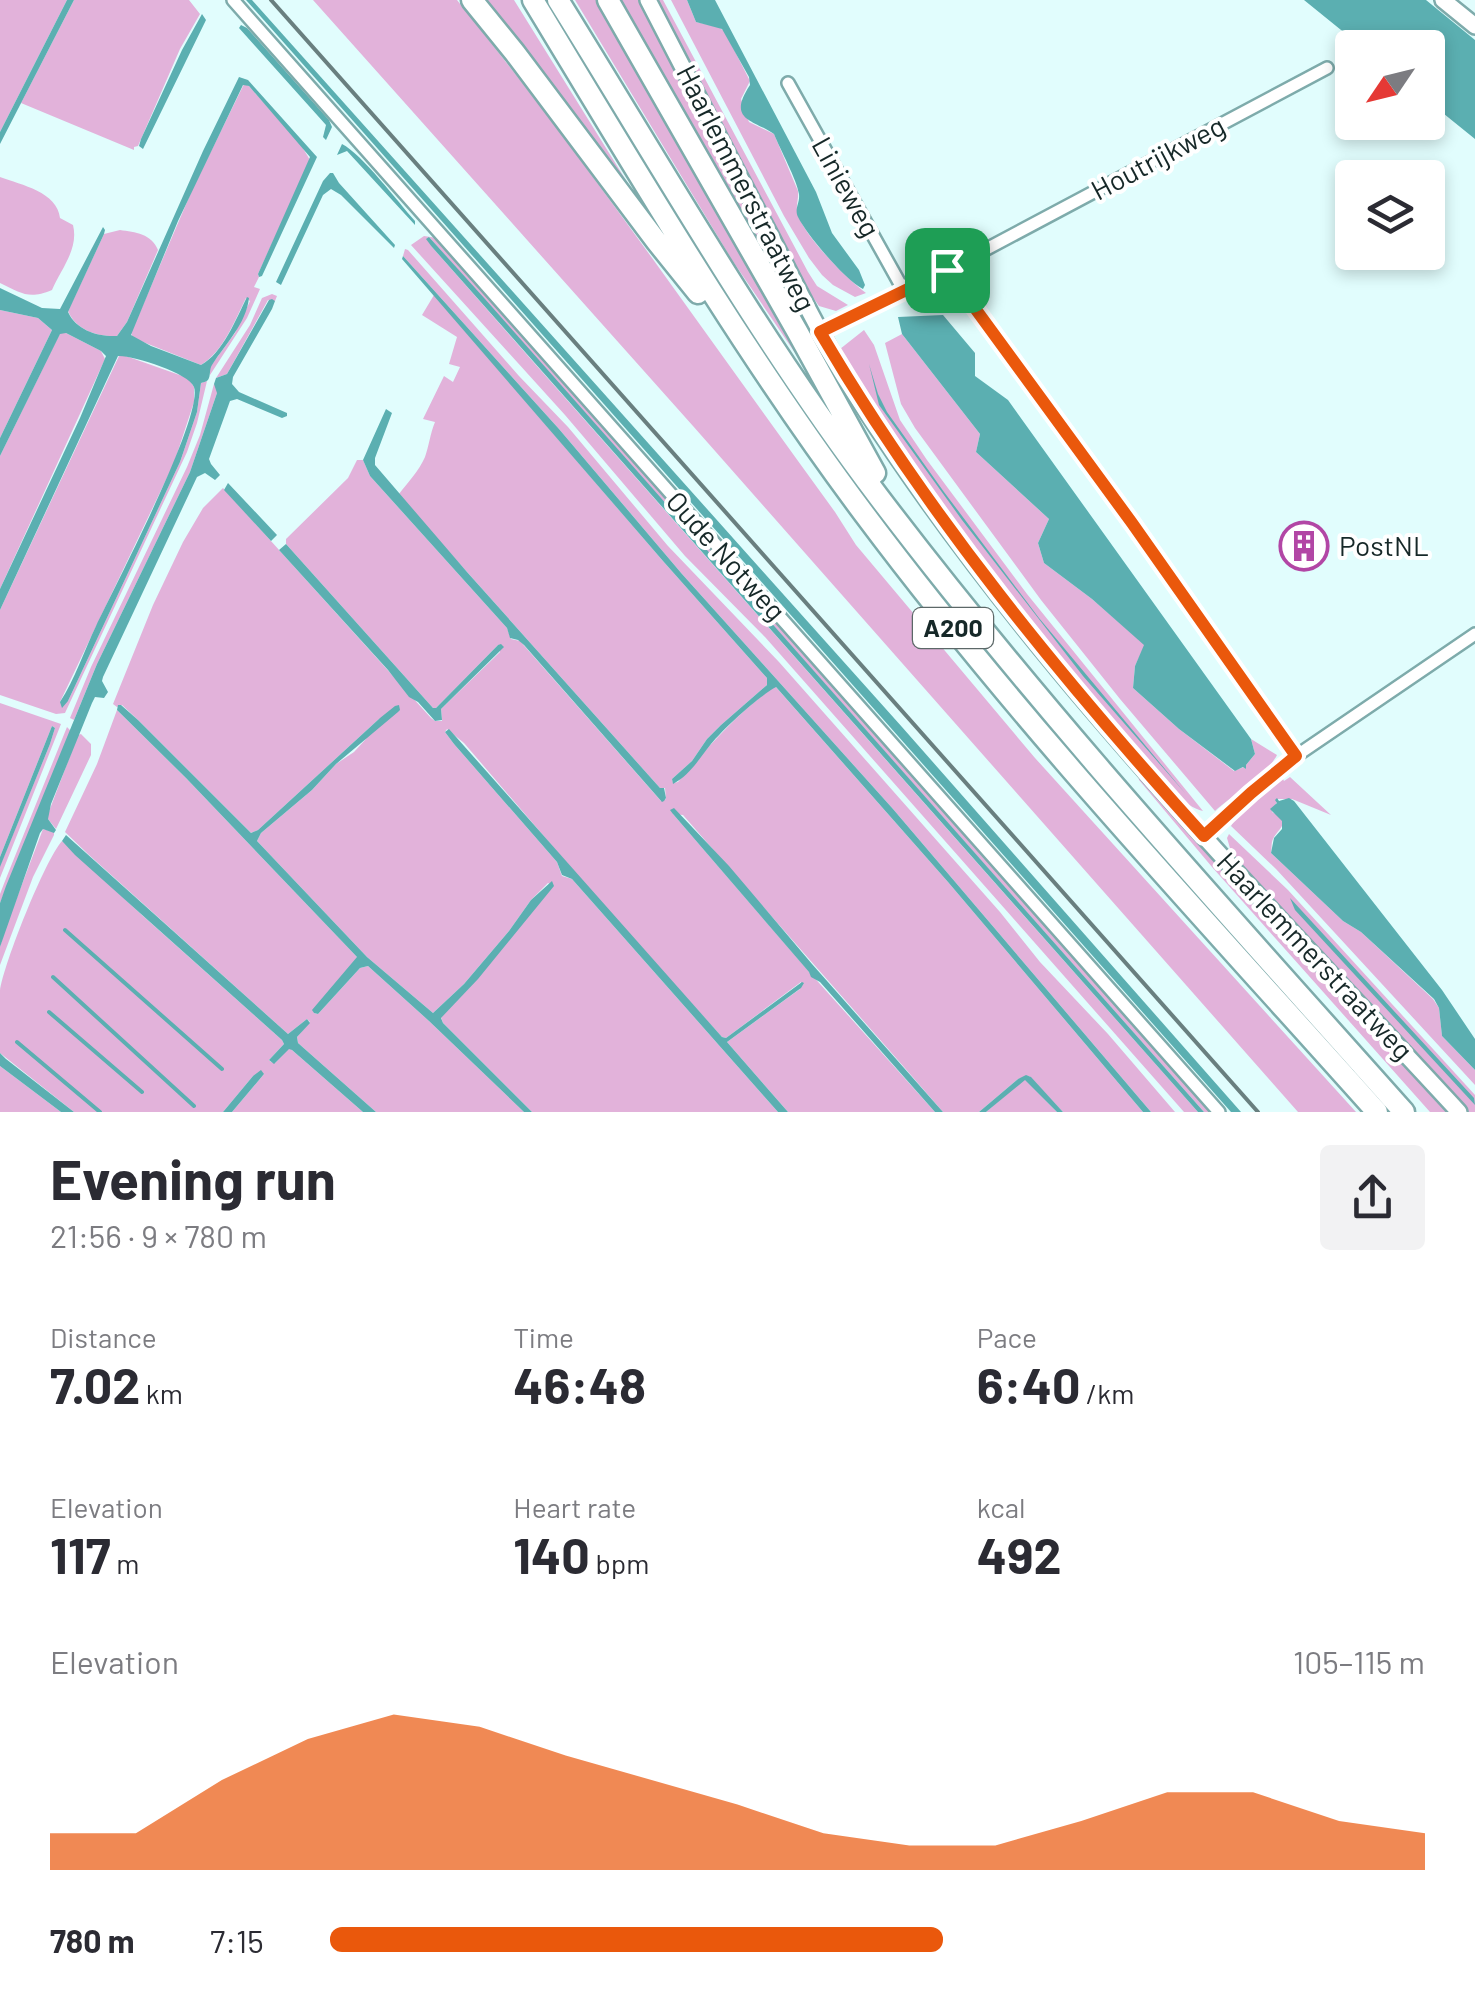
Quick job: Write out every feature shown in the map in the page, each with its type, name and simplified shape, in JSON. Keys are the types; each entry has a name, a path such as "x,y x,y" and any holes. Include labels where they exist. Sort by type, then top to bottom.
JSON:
{"highway":[{"name":"A200","path":"472,0 676,267 746,346"},
{"name":"A200","path":"533,0 698,273 864,514 1039,732 1377,1112"},
{"name":"A200","path":"558,0 741,298 821,417 910,536 1022,677 1404,1112"},
{"name":"A200","path":"608,0 910,536"}],"main road":[{"name":"Haarlemmerstraatweg","path":"648,0 820,332 860,400 971,558 1120,744 1459,1112"},
{"path":"1443,0 1475,26"}],"street":[{"name":"Oude Notweg","path":"233,0 1219,1112"},
{"name":"Houtrijkweg","path":"947,270 1327,68"},
{"name":"Linieweg","path":"788,84 904,291"},
{"path":"820,332 947,270 1296,756"},
{"path":"1204,836 1296,756 1475,634"}],"shaded area":[{"path":"0,0 67,0 0,132"},
{"path":"74,0 189,0 200,14 134,150 21,103"},
{"path":"313,0 457,0 602,189 856,545 1035,758 1356,1112 1298,1112"},
{"path":"485,0 514,0 660,235"},
{"path":"575,0 596,0 821,391 732,260"},
{"path":"620,0 638,0 832,369"},
{"path":"656,0 663,0 808,272 817,286 848,305 836,311 819,306 807,289"},
{"path":"671,0 687,0 696,22 725,32 750,81 741,99 749,122 774,134 798,191 797,211 802,223 827,256 866,293 855,297 833,285 809,258"},
{"path":"244,84 301,145 310,160 258,274 254,287 260,289 247,318 210,375 210,367 235,333 250,301 246,298 222,344 201,365 133,338 131,333 193,188"},
{"path":"0,177 45,196 60,218 73,225 71,251 52,290 31,295 0,283"},
{"path":"120,230 147,237 158,250 127,322 117,336 102,335 82,328 68,311 104,234"},
{"path":"424,236 437,238 1155,1045 1210,1112 1204,1112 429,237 432,247 1198,1112 1184,1112 765,637 685,556 565,415 411,245"},
{"path":"405,249 568,427 668,546 779,662 1175,1112 1151,1112 893,809 403,256"},
{"path":"434,295 767,678 767,685 707,739 692,761 672,779 673,783 775,686 1143,1112 1063,1112 1029,1076 1018,1079 979,1112 943,1112 683,815 673,814 935,1112 788,1112 727,1042 800,989 801,982 726,1038 722,1037 464,743 447,729 445,732 454,744 557,862 562,876 572,879 778,1112 532,1112 441,1017 553,886 548,883 531,900 464,984 433,1013 367,957 257,841 336,764 354,752 380,718 251,833 122,705 113,704 183,542 203,508 223,488 431,718 442,721 441,709 500,652 498,645 433,708 286,544 286,539 348,478 357,460 363,460 370,476 507,628 511,639 520,641 661,801 666,799 665,788 660,788 400,497 426,453 435,422 423,419 444,376 453,382 460,367 449,364 457,337 422,315"},
{"path":"277,296 275,301 268,300 227,374 216,378 250,325 262,298"},
{"path":"0,310 38,318 52,330 0,438"},
{"path":"864,330 874,345 900,420 927,460 1027,594 1203,811 1168,788 1069,671 898,443 840,349"},
{"path":"60,333 101,351 105,359 0,589 0,456"},
{"path":"902,334 980,434 976,452 1049,519 1038,543 1044,563 1145,645 1135,666 1133,688 1234,771 1246,769 1255,754 1251,739 1277,755 1215,811 1041,600 915,428 901,404 885,343"},
{"path":"119,356 188,378 194,387 194,402 174,463 60,702 68,701 180,462 197,412 201,383 207,381 187,452 65,713 56,714 0,695 0,610"},
{"path":"214,384 217,393 190,472 74,720 70,718 91,667 187,467"},
{"path":"0,703 61,724 0,878 0,866 55,728 52,726 0,857"},
{"path":"117,710 358,958 314,1013 318,1014 360,968 368,966 524,1112 376,1112 298,1043 297,1037 310,1022 307,1019 288,1034 65,832"},
{"path":"67,727 70,732 0,903 0,894"},
{"path":"81,734 91,744 91,755 56,829 48,814"},
{"path":"1138,774 1449,1112 1430,1112 1212,867"},
{"path":"1282,777 1284,781 1290,777 1331,815 1292,799 1276,799 1272,812 1282,819 1283,825 1272,841 1271,853 1433,999 1439,1008 1442,1036 1475,1070 1475,1085 1276,869 1231,826 1247,805"},
{"path":"43,829 54,835 33,877 0,965 5,929"},
{"path":"1229,834 1288,890 1475,1095 1475,1112 1469,1112 1232,855"},
{"path":"62,841 282,1040 284,1044 271,1062 275,1063 289,1048 363,1112 232,1112 264,1074 253,1076 223,1112 74,1112 0,1053 3,977 36,889"},
{"path":"0,1066 61,1112 0,1112"},
{"path":"1025,1079 1057,1112 986,1112 1022,1081"}],"water":[{"path":"67,0 74,0 0,144 0,132"},
{"path":"246,0 252,0 1241,1112 1231,1112"},
{"path":"687,0 715,0 816,192 832,233 859,270 863,289 837,267 803,225 797,214 798,188 774,134 742,112 749,77 722,29 696,22"},
{"path":"1304,0 1426,0 1475,40 1475,139 1445,115 1445,30 1341,30"},
{"path":"202,14 206,20 143,149 139,146 141,139"},
{"path":"241,25 329,120 332,127 326,140 326,125 239,28"},
{"path":"239,77 248,80 317,157 259,277 310,157 249,86 243,85 178,221 131,335 201,365 222,344 247,297 247,307 240,325 211,367 208,380 201,383 197,412 180,462 62,708 60,702 172,466 193,404 194,387 171,371 118,356 0,610 0,589 106,356 66,333 60,334 0,456 0,438 52,330 38,318 0,310 0,288 42,308 60,309 103,227 104,234 68,312 88,331 117,336 127,322"},
{"path":"342,144 369,168 415,225 347,151 337,155"},
{"path":"330,173 394,248 331,189 323,195 281,285 276,282"},
{"path":"429,237 1204,1112 1198,1112 432,247 426,239"},
{"path":"403,256 893,809 1151,1112 1143,1112 776,687 733,721 673,784 672,779 692,761 707,739 767,685 767,678"},
{"path":"272,299 272,309 232,384 239,392 287,416 282,418 237,399 230,401 209,459 220,475 215,480 205,473 197,477 103,677 108,692 104,698 95,697 51,804 48,819 56,830 54,833 43,829 40,833 0,947 0,903 6,886 97,664 190,472 217,393 216,378 227,374"},
{"path":"943,315 975,353 975,376 1008,400 1251,739 1255,754 1246,769 1235,771 1133,688 1135,666 1144,645 1044,563 1038,543 1049,519 976,452 980,434 902,334 898,317"},
{"path":"869,364 887,412 944,492 1039,618 1185,793 1083,676 962,520 879,405"},
{"path":"386,409 392,413 375,465 664,788 664,801 524,645 510,638 507,628 370,476 363,460"},
{"path":"228,483 277,535 271,541 224,490"},
{"path":"286,544 433,708 498,645 504,647 441,709 442,720 435,721 409,697 279,550"},
{"path":"118,705 138,720 251,833 399,705 398,712 336,764 257,841 367,957 433,1013 464,984 531,900 552,881 554,886 441,1018 532,1112 524,1112 368,966 360,968 318,1014 314,1013 312,1010 357,957 117,710"},
{"path":"52,726 55,728 50,744 0,867 0,857"},
{"path":"449,729 722,1037 726,1038 804,983 727,1042 788,1112 778,1112 572,879 562,875 557,862 454,744 445,732"},
{"path":"1277,798 1294,801 1442,990 1475,1039 1475,1070 1442,1036 1434,999 1271,853 1274,838 1282,829 1282,821 1270,809"},
{"path":"674,808 943,1112 935,1112 820,982 811,977 673,814 670,810"},
{"path":"66,835 288,1034 307,1019 310,1023 297,1037 298,1043 376,1112 363,1112 292,1050 274,1064 269,1060 284,1044 282,1040 75,855 62,841"},
{"path":"1290,898 1474,1098 1475,1105 1295,910"},
{"path":"0,1053 74,1112 61,1112 0,1066"},
{"path":"261,1070 264,1074 232,1112 223,1112 253,1076"},
{"path":"1026,1075 1063,1112 1057,1112 1025,1080 986,1112 979,1112 1018,1079"}],"waterway":[{"path":"65,930 222,1069"},
{"path":"53,977 194,1106"},
{"path":"49,1012 142,1092"},
{"path":"17,1042 100,1112"}],"railway":[{"path":"271,0 1258,1112"}],"place":[{"name":"PostNL","path":"1304,546"}],"route":[{"path":"947,270 1296,756 1204,836 1120,744 971,558 860,400 820,332 947,270"}]}
